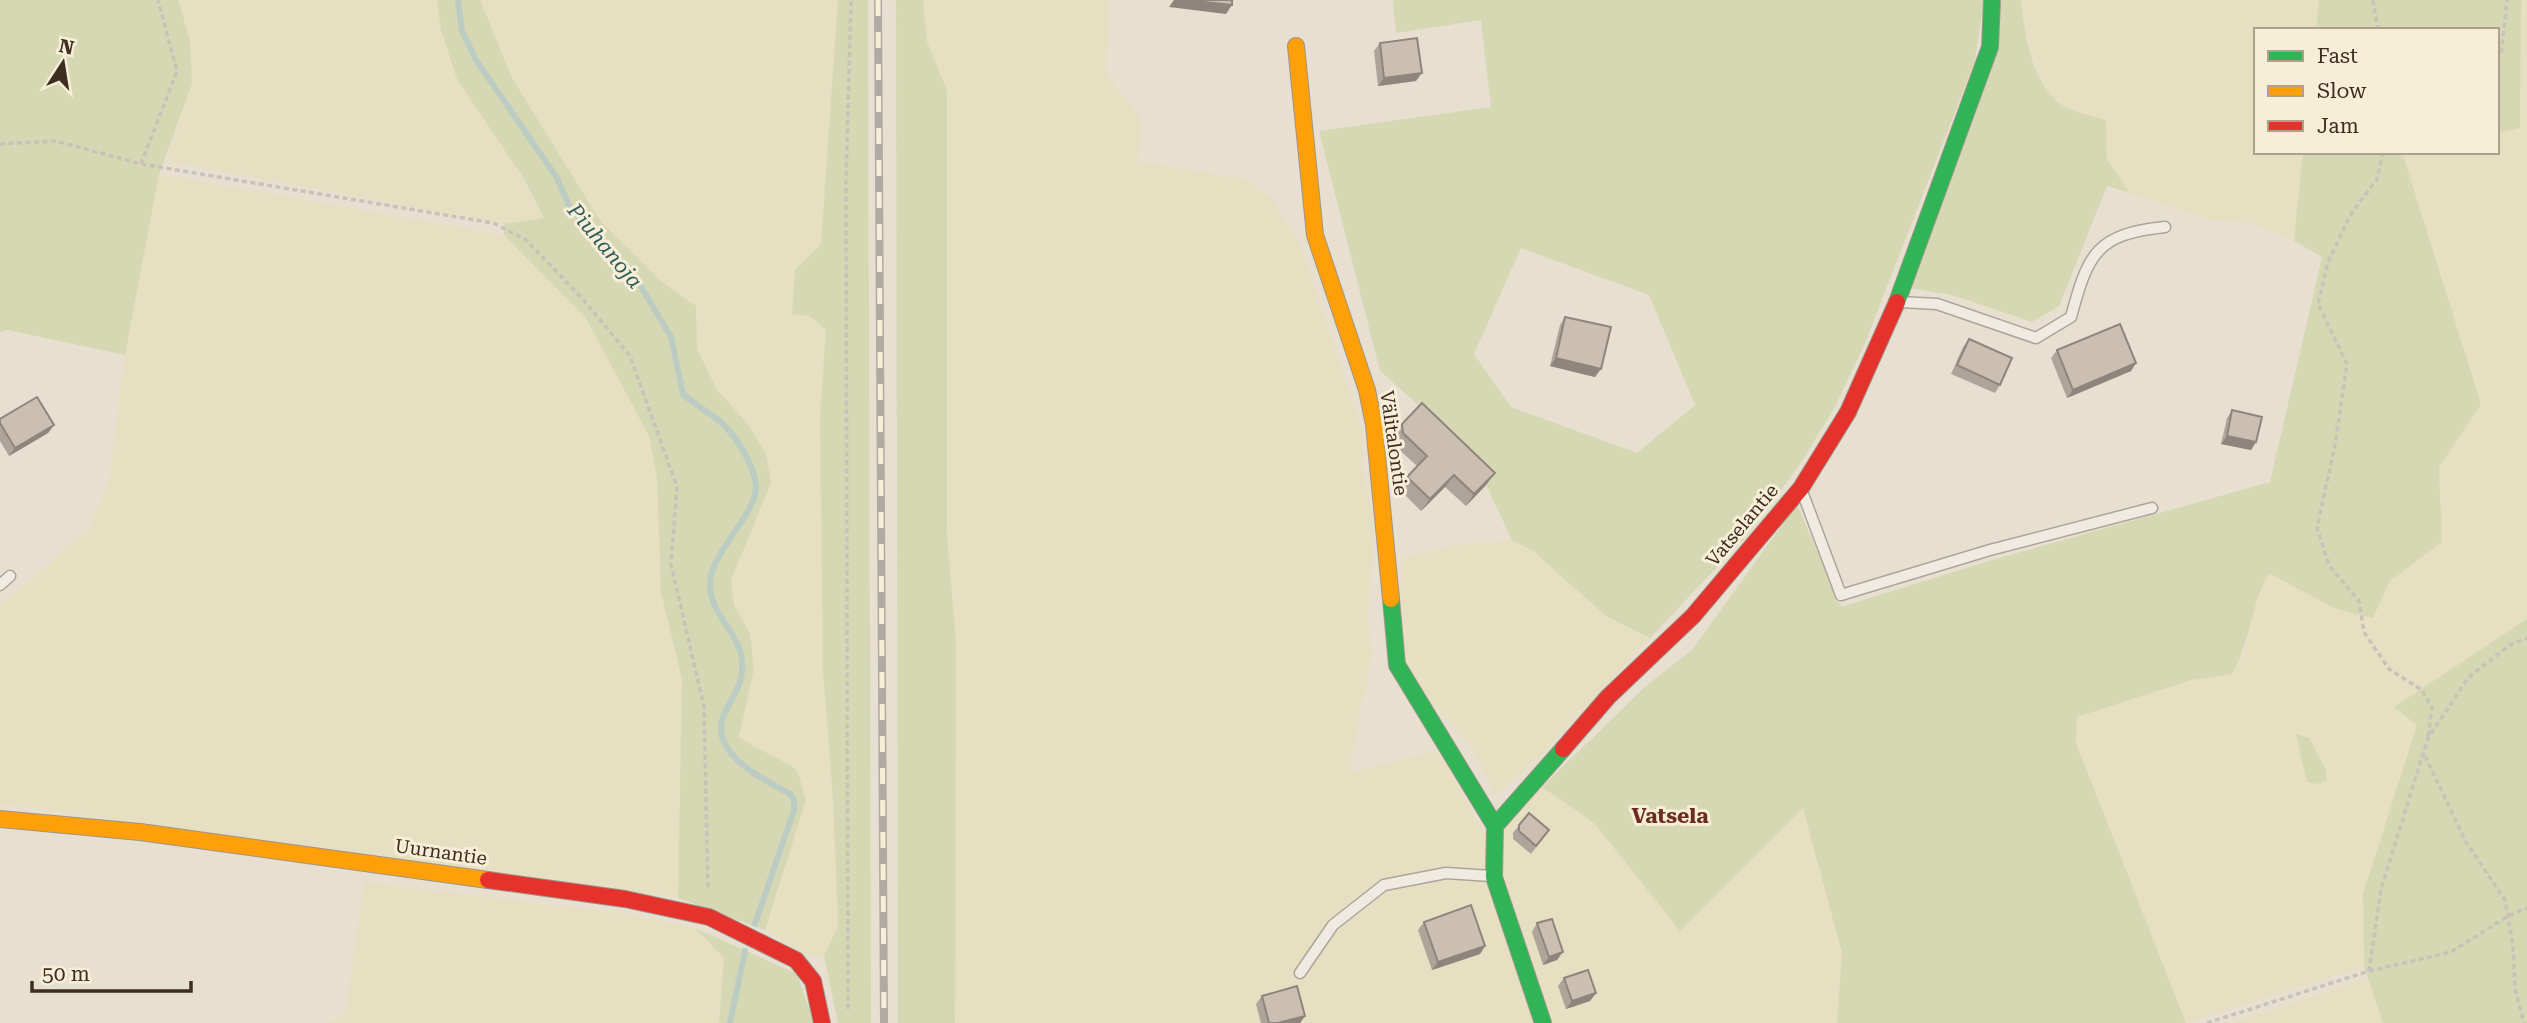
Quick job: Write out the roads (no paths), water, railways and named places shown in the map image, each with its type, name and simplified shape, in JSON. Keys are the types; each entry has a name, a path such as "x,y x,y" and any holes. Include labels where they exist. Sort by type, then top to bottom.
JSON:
{"street":[{"name":"Vatselantie","path":"1495,826 1608,697 1693,616 1801,488 1848,412 1897,302 1990,47 1993,0"},
{"name":"Välitalontie","path":"1296,46 1315,235 1367,390 1374,425 1396,665 1495,826"},
{"name":"Uurnantie","path":"0,819 140,832 494,880 625,899 709,917 796,960 813,981 822,1023"},
{"path":"1495,826 1494,877 1543,1023"}],"lane":[{"path":"1897,302 1937,304 2036,338 2071,317 2083,271 2104,245 2131,231 2165,227"},
{"path":"1801,488 1841,595 1990,551 2152,508"},
{"path":"0,585 10,576"},
{"path":"1300,973 1333,925 1384,884 1446,873 1494,877"}],"waterway":[{"name":"Piuhanoja","path":"458,0 462,31 476,60 557,178 570,208 637,280 671,337 683,394 717,419 737,440 755,478 754,499 719,557 710,582 713,603 738,644 742,663 739,684 721,726 723,739 740,762 790,794 794,800 794,810 755,924"},
{"name":"Piuhanoja","path":"730,1023 745,951"}],"railway":[{"path":"878,0 884,1023"}],"district":[{"name":"Vatsela","path":"1670,816"}]}
